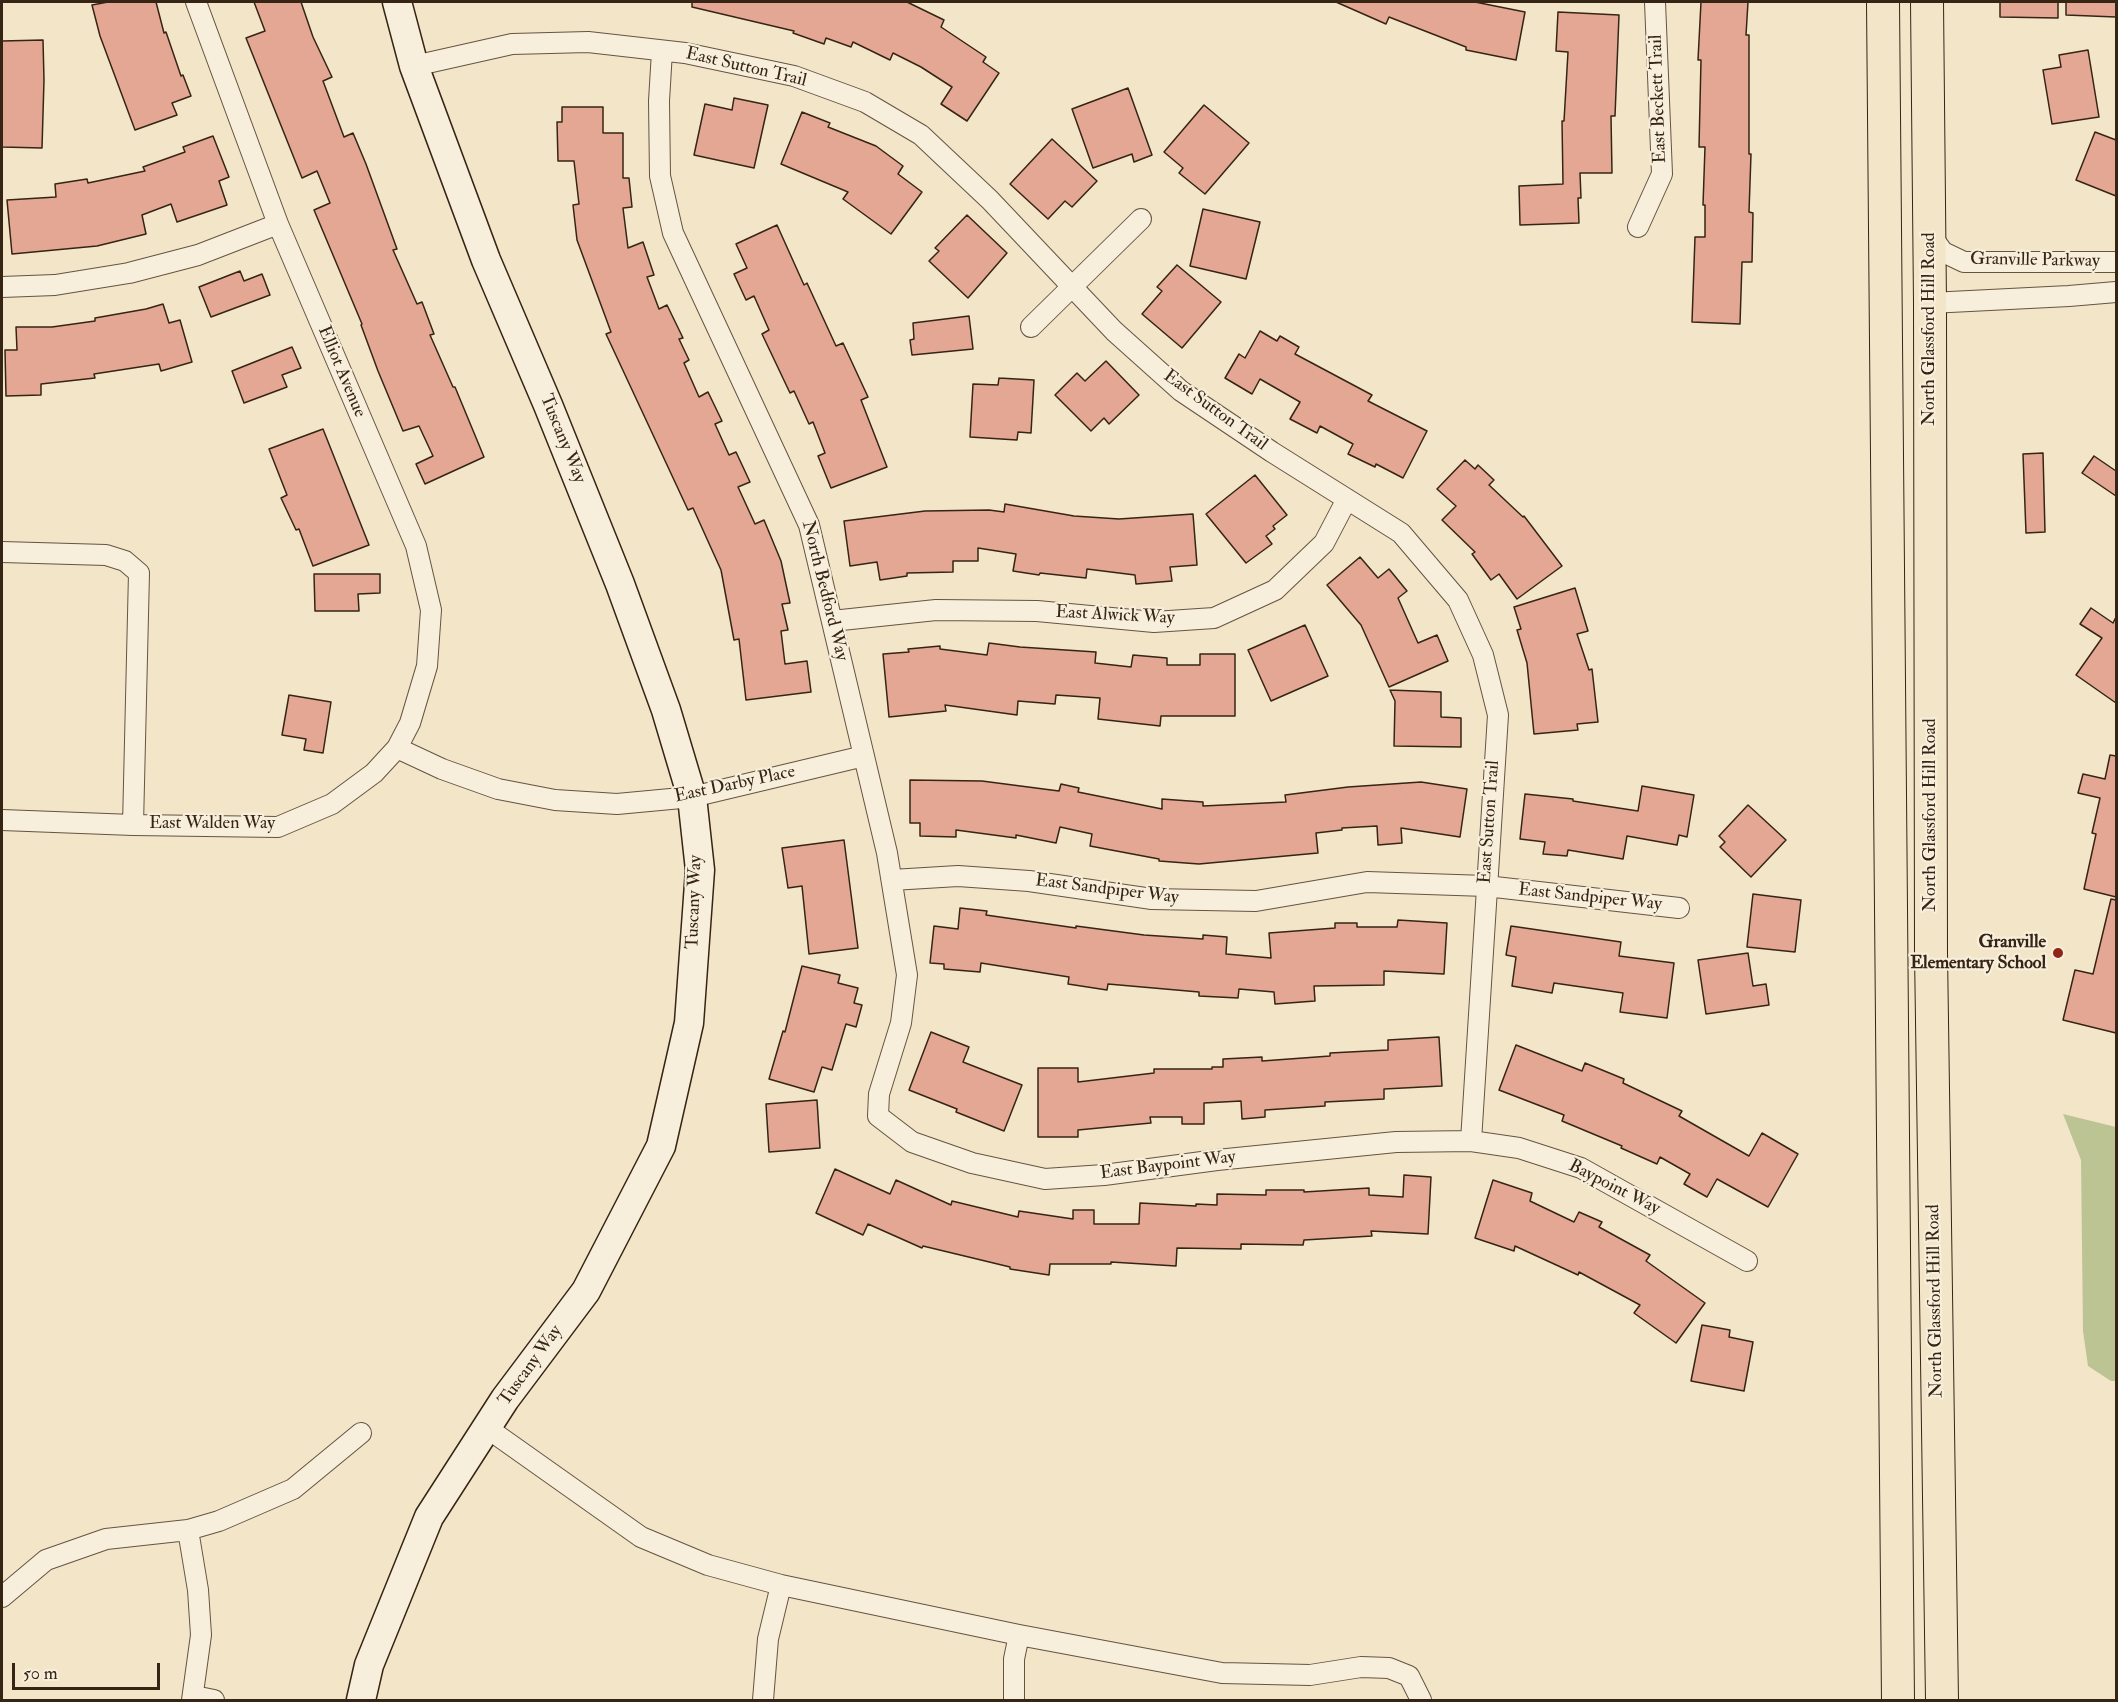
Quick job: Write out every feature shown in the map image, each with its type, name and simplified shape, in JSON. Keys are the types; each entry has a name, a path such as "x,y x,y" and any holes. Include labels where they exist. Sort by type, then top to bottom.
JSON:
{"main road":[{"path":"1883,2 1898,1701"},
{"path":"1900,2 1905,284 1911,300 1930,303"},
{"name":"North Glassford Hill Road","path":"1927,2 1930,233 1931,953 1942,1701"}],"street":[{"name":"Elliot Avenue","path":"196,2 278,224 416,546 431,610 428,666 410,723 397,748"},
{"name":"Tuscany Way","path":"361,1701 369,1665 429,1517 505,1399 586,1291 661,1146 688,1023 700,870 692,797 666,710 620,584 548,405 486,260 414,66 397,2"},
{"name":"East Beckett Trail","path":"1638,226 1662,174 1655,2"},
{"name":"East Sutton Trail","path":"414,66 512,44 588,42 685,53 794,76 865,102 921,135 990,201 1114,331 1181,391 1401,533 1458,600 1483,655 1498,716 1471,1141"},
{"name":"North Bedford Way","path":"662,51 659,100 660,176 673,232 809,525 887,853 908,975 902,1023 879,1094 878,1116"},
{"path":"1031,327 1141,219"},
{"path":"2,287 55,285 129,273 198,255 278,224"},
{"name":"Granville Parkway","path":"1930,233 1942,252 1964,262 2116,262"},
{"name":"Granville Parkway","path":"1930,303 2116,292"},
{"name":"East Alwick Way","path":"832,621 936,610 1037,611 1154,622 1214,618 1275,590 1324,543 1347,499"},
{"path":"2,552 106,555 125,561 139,573 133,825"},
{"name":"East Darby Place","path":"397,748 442,769 498,789 555,800 617,804 692,797 864,756"},
{"name":"East Walden Way","path":"2,820 278,827 332,804 375,773 397,748"},
{"name":"East Sandpiper Way","path":"892,880 958,876 1029,881 1152,899 1256,902 1367,882 1486,886 1679,908"},
{"name":"East Baypoint Way","path":"878,1116 912,1142 972,1163 1045,1179 1104,1175 1217,1160 1396,1142 1471,1141"},
{"name":"Baypoint Way","path":"1471,1141 1519,1149 1581,1168 1747,1261"},
{"path":"487,1428 641,1537 708,1565 781,1585 1019,1635 1221,1673 1310,1675 1360,1667 1389,1668 1409,1676 1421,1701"},
{"path":"2,1597 46,1560 56,1556 106,1539 188,1530 219,1521 293,1489 361,1433"},
{"path":"188,1530 198,1590 201,1635 193,1698 214,1701"},
{"path":"763,1701 768,1639 781,1585"},
{"path":"1014,1701 1014,1659 1019,1635"}],"green space":[{"path":"2063,1114 2116,1127 2116,1381 2111,1381 2088,1366 2083,1331 2081,1160"}],"building":[{"path":"108,2 156,2 164,33 166,32 181,76 183,75 191,96 172,103 177,115 135,130 100,36 92,5"},
{"path":"254,2 301,2 313,37 332,77 323,81 344,137 353,133 397,249 393,250 417,304 422,302 434,334 430,335 453,387 455,387 484,457 425,484 416,464 433,456 419,426 403,431 378,371 362,324 314,210 330,203 317,171 302,178 246,38 265,31"},
{"path":"692,2 907,2 944,20 941,27 986,57 983,62 999,73 967,121 941,104 952,87 921,67 893,53 890,60 853,42 851,47 826,38 824,44 793,33 794,31 692,7"},
{"path":"1336,2 1475,2 1525,12 1516,60 1466,50 1466,47 1389,17 1386,24"},
{"path":"1701,2 1748,2 1746,35 1749,35 1749,154 1751,154 1749,212 1753,213 1752,262 1742,262 1740,324 1692,322 1695,237 1705,237 1705,205 1703,205 1705,147 1699,147 1701,60 1698,60"},
{"path":"2000,2 2058,2 2058,18 2000,17"},
{"path":"2066,2 2116,2 2116,17 2066,15"},
{"path":"1558,12 1619,15 1615,116 1611,116 1612,173 1580,173 1579,223 1520,225 1519,186 1563,184 1562,121 1564,121 1568,52 1556,51"},
{"path":"43,40 42,148 2,147 2,41"},
{"path":"2088,50 2099,117 2052,124 2043,70 2061,67 2059,55"},
{"path":"1128,88 1152,155 1134,162 1132,154 1093,168 1072,109"},
{"path":"734,98 768,105 754,168 694,155 705,104 732,110"},
{"path":"1204,105 1249,143 1205,194 1179,173 1183,168 1164,152"},
{"path":"562,107 603,107 603,133 623,133 623,178 629,178 632,207 623,208 628,248 643,242 654,275 647,277 659,309 667,305 683,338 679,339 689,360 684,363 699,397 708,392 722,421 715,424 729,455 736,452 750,482 738,487 755,524 764,520 781,561 790,603 782,604 788,630 781,631 785,664 807,661 811,692 746,700 739,639 734,640 721,570 693,508 688,510 606,334 611,332 577,240 573,205 579,204 574,161 558,161 557,122 562,122"},
{"path":"802,112 830,123 828,127 876,146 903,166 898,174 922,192 891,234 843,199 848,192 781,164"},
{"path":"2095,132 2116,140 2116,196 2076,180"},
{"path":"213,136 229,177 219,181 227,205 177,222 171,204 142,215 146,234 97,246 12,254 7,200 56,197 55,184 87,179 88,183 145,171 143,167 185,152 183,147"},
{"path":"1052,139 1097,181 1072,207 1065,201 1048,219 1010,184"},
{"path":"1203,209 1260,222 1246,279 1190,266"},
{"path":"967,215 1007,253 968,298 929,261 939,251 935,248"},
{"path":"777,225 804,285 807,283 836,346 843,343 868,397 861,400 887,467 831,488 818,456 825,453 813,422 809,424 794,391 790,393 762,334 769,330 754,296 746,300 734,274 747,268 736,244"},
{"path":"1177,265 1221,302 1182,348 1142,314 1162,291 1157,287"},
{"path":"240,271 244,281 262,274 270,295 211,317 199,287"},
{"path":"163,304 169,323 180,320 192,362 161,371 159,364 94,374 95,378 41,384 41,395 6,396 5,350 17,350 16,327 52,327 95,321 95,318"},
{"path":"969,316 973,349 912,355 910,340 914,339 913,323"},
{"path":"1260,331 1277,341 1280,336 1299,347 1295,354 1372,395 1368,401 1427,431 1403,478 1376,464 1375,467 1348,454 1353,444 1320,426 1317,433 1290,419 1300,402 1260,379 1252,394 1225,378 1239,354 1245,358"},
{"path":"292,347 301,368 282,375 287,387 244,403 232,371"},
{"path":"1106,361 1139,395 1109,424 1104,418 1091,431 1055,395 1077,373 1085,381"},
{"path":"999,378 1034,380 1031,433 1018,432 1017,440 970,437 973,384 998,385"},
{"path":"323,429 369,545 313,566 299,529 296,530 281,498 287,495 269,449"},
{"path":"2043,453 2045,532 2026,533 2023,454"},
{"path":"2094,456 2116,471 2116,496 2082,473"},
{"path":"1465,460 1475,469 1478,465 1494,480 1489,485 1524,516 1562,566 1517,599 1499,574 1491,580 1472,554 1475,552 1442,520 1456,506 1437,489"},
{"path":"1255,475 1287,515 1273,526 1275,529 1266,536 1272,544 1246,563 1206,514"},
{"path":"1005,504 1074,516 1119,519 1193,514 1197,565 1170,567 1172,581 1136,584 1135,575 1087,569 1086,578 1013,571 1016,554 978,548 978,561 953,561 953,572 907,573 907,576 880,580 877,562 850,566 844,521 925,511 989,510 1004,512"},
{"path":"1360,557 1378,578 1389,569 1407,591 1398,598 1418,643 1437,635 1448,661 1389,687 1361,625 1327,585"},
{"path":"314,574 380,574 380,593 358,594 359,611 315,611"},
{"path":"1575,588 1588,631 1577,634 1589,670 1592,669 1598,722 1577,724 1578,730 1534,734 1527,663 1517,630 1521,629 1514,607"},
{"path":"2091,608 2113,623 2116,617 2116,703 2076,675 2102,638 2080,624"},
{"path":"1305,625 1328,676 1271,701 1248,650"},
{"path":"989,643 1096,652 1095,663 1131,667 1133,655 1167,658 1167,665 1200,665 1200,654 1235,654 1235,716 1161,716 1160,726 1098,719 1100,698 1056,695 1055,704 1018,701 1017,715 945,705 946,711 889,717 883,654 940,646 940,649 987,655"},
{"path":"1390,690 1441,692 1441,717 1461,718 1461,747 1394,746 1395,701"},
{"path":"289,695 331,702 323,753 304,750 306,739 282,735"},
{"path":"2110,755 2116,756 2116,897 2084,889 2096,834 2092,833 2100,798 2078,793 2083,774 2105,779"},
{"path":"910,780 982,781 1059,791 1061,784 1079,788 1078,792 1162,809 1162,799 1203,802 1203,806 1286,802 1285,795 1348,787 1421,782 1467,789 1460,837 1401,828 1402,843 1378,845 1377,826 1342,828 1342,830 1316,833 1318,853 1199,864 1159,861 1159,859 1090,846 1092,834 1060,827 1056,843 1016,835 1016,838 956,830 956,837 920,836 920,823 910,823"},
{"path":"1642,786 1694,795 1687,837 1679,835 1677,845 1627,836 1623,859 1568,850 1567,856 1543,854 1545,842 1520,839 1525,794 1573,799 1573,801 1638,811"},
{"path":"1748,805 1786,840 1751,877 1720,847 1725,842 1719,836"},
{"path":"844,840 858,948 809,954 802,886 788,888 782,848"},
{"path":"1753,894 1801,900 1795,952 1747,947"},
{"path":"2111,899 2116,900 2116,1033 2063,1020 2075,970 2093,974"},
{"path":"960,908 987,911 986,915 1076,928 1076,926 1144,935 1203,939 1203,935 1227,937 1226,954 1271,958 1269,933 1335,928 1335,923 1357,923 1357,927 1397,927 1398,920 1447,923 1444,974 1384,971 1384,985 1314,986 1315,1001 1275,1004 1274,992 1239,989 1238,998 1199,996 1199,992 1108,984 1107,990 1068,984 1069,977 981,963 980,972 944,969 944,964 930,963 934,926 958,929"},
{"path":"1511,926 1621,942 1619,956 1674,963 1667,1018 1620,1012 1623,993 1554,983 1552,993 1512,986 1516,957 1506,955"},
{"path":"1748,953 1753,986 1766,984 1769,1005 1706,1014 1698,960"},
{"path":"802,966 840,975 838,983 858,988 854,1003 862,1005 856,1027 846,1024 832,1070 822,1067 814,1092 769,1079 783,1031 785,1032"},
{"path":"931,1032 969,1047 963,1062 1022,1085 1004,1131 909,1090"},
{"path":"1439,1037 1442,1086 1384,1089 1384,1099 1325,1102 1325,1106 1265,1110 1265,1117 1242,1119 1241,1101 1204,1103 1204,1124 1182,1124 1182,1117 1150,1117 1151,1123 1078,1130 1078,1137 1038,1137 1038,1068 1078,1068 1078,1082 1154,1073 1154,1069 1212,1069 1212,1067 1223,1067 1223,1059 1262,1057 1262,1061 1330,1056 1330,1053 1388,1050 1388,1040"},
{"path":"1516,1045 1582,1071 1585,1063 1624,1079 1623,1083 1682,1111 1679,1116 1749,1156 1762,1133 1798,1154 1768,1207 1717,1179 1707,1197 1684,1184 1690,1174 1660,1157 1657,1164 1621,1148 1622,1146 1562,1121 1564,1115 1499,1090"},
{"path":"817,1100 820,1148 769,1152 766,1104"},
{"path":"835,1169 890,1194 896,1180 951,1205 952,1201 1018,1217 1019,1211 1073,1219 1073,1210 1094,1210 1094,1224 1139,1224 1140,1203 1217,1205 1217,1194 1266,1195 1266,1190 1304,1190 1304,1192 1369,1188 1369,1195 1403,1197 1404,1175 1431,1177 1428,1234 1371,1231 1372,1236 1304,1240 1303,1245 1241,1244 1241,1249 1177,1248 1176,1266 1111,1262 1111,1264 1050,1264 1049,1275 1010,1269 1010,1267 923,1246 922,1248 868,1224 863,1235 816,1213"},
{"path":"1493,1180 1532,1193 1530,1201 1574,1222 1579,1212 1602,1222 1599,1227 1650,1255 1646,1261 1705,1303 1676,1343 1634,1313 1640,1305 1579,1272 1578,1275 1515,1246 1514,1251 1475,1238"},
{"path":"1702,1325 1730,1330 1729,1337 1753,1342 1744,1391 1691,1381"}],"place":[{"name":"Granville Elementary School","path":"2058,953"}]}
